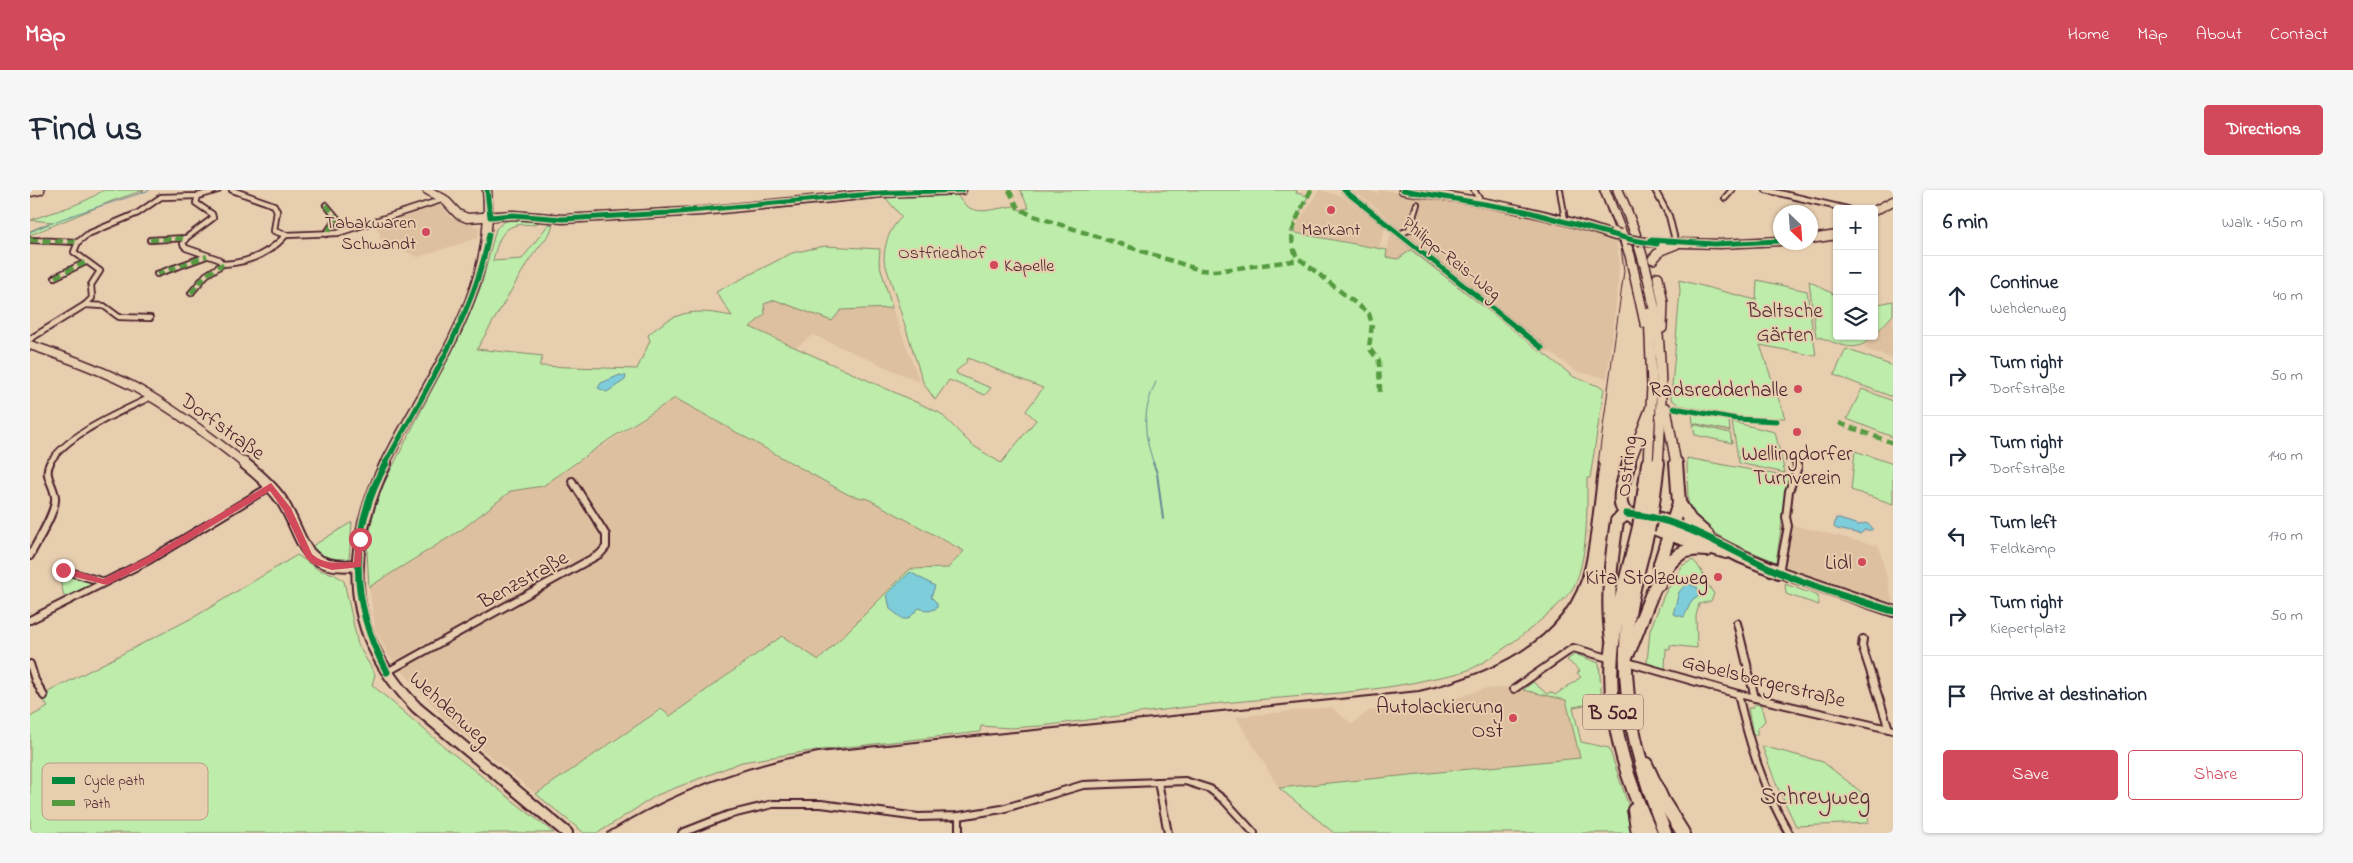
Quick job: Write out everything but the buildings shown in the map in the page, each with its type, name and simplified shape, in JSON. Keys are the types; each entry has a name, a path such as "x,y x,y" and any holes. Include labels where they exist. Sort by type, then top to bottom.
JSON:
{"highway":[{"path":"1605,190 1622,236 1645,322 1654,335 1663,327 1664,311 1653,258 1624,190"},
{"name":"Ostring","path":"1611,190 1624,218 1638,257 1654,335 1662,397 1660,456 1647,509"},
{"name":"Ostring","path":"1618,190 1646,258 1653,291 1654,335 1651,454 1647,509 1628,628 1626,690 1631,734 1638,762 1665,833"},
{"path":"1653,258 1661,250 1672,244"},
{"path":"1659,584 1660,564 1679,503 1675,449 1662,397"},
{"path":"1652,405 1629,462 1621,498 1622,508 1626,514 1635,522 1671,529 1779,572"},
{"path":"1679,503 1694,524 1718,547"},
{"path":"1612,653 1609,625 1612,553 1617,521 1626,514"},
{"name":"Ostring","path":"1644,529 1612,653 1614,719 1628,777 1651,833"},
{"path":"1627,657 1659,584 1674,559 1682,553 1718,547"},
{"path":"1631,734 1663,801 1683,833"},
{"path":"1628,777 1629,797 1636,817 1638,833"}],"street":[{"path":"30,192 40,190"},
{"path":"30,339 85,305 92,298 92,285 100,271 74,252 78,242 95,230 138,213 153,203 178,197 198,196 218,190"},
{"path":"232,190 274,205 277,211 274,231 276,234 286,235 326,234 344,231 444,200"},
{"path":"429,190 444,200 461,216 490,217 513,215 571,219 702,211 882,193 962,190"},
{"name":"Wehdenweg","path":"486,190 490,217 483,266 470,302 435,373 382,472 364,517 358,565 362,611 370,640 396,686 426,717 567,833"},
{"name":"Philipp-Reis-Weg","path":"1344,190 1542,348"},
{"path":"1403,190 1481,202 1565,220 1646,241 1672,244 1773,241"},
{"path":"1474,190 1481,202"},
{"path":"1560,190 1565,220"},
{"path":"1655,190 1670,216 1672,244"},
{"path":"1725,198 1732,190"},
{"path":"1766,190 1833,206"},
{"path":"150,240 186,238 214,218 212,214 196,203 198,196"},
{"path":"1878,209 1893,201"},
{"name":"Philipp-Reis-Weg","path":"1398,234 1409,230 1417,204"},
{"path":"326,205 326,208 335,214 337,218 326,234"},
{"path":"191,293 206,275 223,264 263,254 275,248 286,235"},
{"path":"1818,237 1833,235"},
{"path":"186,238 184,246 223,264"},
{"path":"30,240 78,242"},
{"path":"157,274 206,256"},
{"path":"56,277 86,262"},
{"path":"85,305 104,306 119,317 150,318"},
{"name":"Dorfstraße","path":"30,344 82,362 150,397 242,461 271,486 288,510 309,556 316,562 332,567 358,565"},
{"path":"30,556 55,504 56,495 48,474 52,459 75,439 150,397"},
{"path":"1795,462 1798,467 1789,491 1786,517 1788,526 1779,572 1893,610"},
{"name":"Benzstraße","path":"387,672 600,554 606,548 606,535 572,482"},
{"path":"30,620 149,560 271,486"},
{"path":"63,570 104,582"},
{"path":"1737,623 1755,698"},
{"path":"1863,639 1862,646 1891,730"},
{"path":"1514,689 1573,648 1612,653"},
{"name":"Gabelsbergerstraße","path":"1627,657 1738,694 1891,730"},
{"path":"30,664 44,696"},
{"path":"1738,694 1754,761 1768,794 1789,833"},
{"path":"682,833 728,815 773,804 821,804 918,817 959,816 1002,809 1083,785 1185,781 1210,789 1234,809 1254,833"},
{"path":"1158,782 1168,833"},
{"path":"958,833 959,816"}],"shaded area":[{"path":"1319,190 1342,196 1385,227 1379,248 1296,232 1298,223"},
{"path":"1357,190 1378,193 1379,190 1382,190 1501,207 1594,231 1616,240 1619,257 1618,287 1607,378 1577,372 1550,352 1539,351 1502,323 1398,259 1385,257 1390,238 1396,226 1377,208 1355,192"},
{"path":"440,204 452,218 479,227 478,238 418,257 381,240 379,231 372,224"},
{"path":"775,300 831,320 841,310 892,308 920,382 813,335 795,348 750,327 765,314 764,304"},
{"path":"1893,315 1893,359 1863,348 1870,340 1878,340 1878,332"},
{"path":"675,398 849,495 868,499 964,551 948,568 910,569 819,660 782,636 670,716 660,709 536,794 445,719 389,656 376,631 369,587 461,530 511,491 543,486"},
{"path":"1792,525 1879,546 1893,603 1820,581 1787,568 1785,565"},
{"path":"1507,687 1566,700 1581,758 1279,788 1236,717 1331,707 1352,724 1369,711 1438,704 1483,689"}],"green space":[{"path":"103,190 144,190 112,201 30,235 30,231 51,222 31,220 78,204"},
{"name":"Ostfriedhof","path":"1020,190 1297,190 1296,193 1308,196 1290,232 1387,250 1386,257 1398,259 1411,250 1574,377 1604,388 1590,478 1587,478 1587,518 1582,562 1574,586 1542,620 1508,646 1478,665 1456,674 1388,687 1219,703 1041,726 1010,728 981,726 980,732 804,752 742,762 657,795 598,833 584,833 536,794 661,709 670,716 782,636 819,660 910,569 948,568 964,551 868,499 849,495 675,398 610,439 543,486 511,491 461,530 369,587 367,552 375,501 460,335 481,286 496,229 506,221 516,219 540,221 535,225 517,225 505,231 498,243 493,261 522,259 548,225 553,224 550,233 529,260 477,349 543,356 539,366 637,369 650,341 648,335 659,326 687,313 707,312 732,316 716,292 792,253 825,246 880,249 879,262 892,308 841,310 832,321 775,300 764,304 765,314 750,327 940,413 972,445 1001,463 1036,420 1026,411 1043,388 968,358 965,364 956,371 957,374 991,388 985,395 949,380 935,400 923,382 884,260 889,236 894,226 902,217 884,196 956,193 968,207 974,210 981,211 1015,206 1020,210 1029,208"},
{"name":"Baltsche Gärten","path":"1679,280 1756,300 1757,280 1807,291 1816,356 1760,345 1785,418 1743,417 1679,405 1671,399 1680,291"},
{"path":"1809,281 1833,294 1833,340 1869,340 1853,347 1816,336"},
{"path":"1893,301 1893,315 1878,331 1878,304"},
{"path":"1846,349 1893,366 1893,397 1834,375"},
{"path":"1862,389 1893,401 1893,437 1847,419"},
{"path":"1692,413 1729,421 1730,431 1693,423"},
{"path":"1732,422 1775,432 1785,473 1739,463"},
{"path":"1693,424 1730,433 1732,443 1695,435"},
{"path":"1855,451 1893,464 1893,504 1851,490"},
{"path":"1687,458 1789,477 1776,562 1738,546 1712,531 1701,522 1693,512 1688,501"},
{"path":"352,522 349,559 336,563 325,562 309,548"},
{"path":"297,555 319,570 334,574 344,581 358,645 375,674 372,685 447,749 554,833 30,833 30,717 48,707 42,698 50,691 196,616"},
{"path":"1693,560 1714,594 1711,601 1699,604 1696,616 1697,648 1670,645 1670,650 1666,648 1665,669 1647,663 1650,630 1664,595 1683,565"},
{"path":"58,572 97,580 98,583 65,600"},
{"path":"1785,584 1818,596 1819,605 1786,594"},
{"path":"1575,654 1599,663 1602,702 1573,707 1581,742 1609,748 1631,813 1633,833 1334,833 1279,788 1580,758 1566,700 1523,690 1533,682 1547,694 1550,692 1555,695 1581,677 1577,673 1580,671 1567,660"},
{"path":"1755,704 1761,705 1765,721 1757,729 1757,735 1753,735 1748,708 1752,708"},
{"name":"Schreyweg","path":"1762,746 1823,762 1870,799 1868,823 1796,826 1777,786"}],"water":[{"path":"620,375 626,376 625,380 607,392 598,388 601,383"},
{"path":"1836,518 1859,525 1866,523 1872,527 1872,530 1865,530 1860,534 1837,529 1834,527"},
{"path":"910,572 935,586 931,597 937,603 937,608 929,611 919,608 908,619 903,619 890,609 887,594"},
{"path":"1687,583 1698,588 1699,595 1692,600 1684,617 1673,614 1679,592"}],"waterway":[{"path":"30,232 75,214 150,190"},
{"path":"1154,464 1146,432 1146,413 1156,382"},
{"path":"1153,463 1157,473 1163,519"}],"railway":[{"path":"1598,464 1624,271 1620,238 1599,190"},
{"path":"607,833 657,805 708,782 762,765 818,752 1419,691 1471,675 1522,651 1562,615 1576,592 1585,565 1599,463"}],"marked path":[{"path":"1009,190 1018,208 1031,215 1200,270 1215,271 1300,260"},
{"path":"1311,190 1294,229 1293,249 1297,257 1369,314 1372,324 1369,348 1379,361 1380,392"},
{"path":"326,205 337,218 326,234"},
{"path":"150,240 186,238"},
{"path":"30,240 78,242"},
{"path":"157,274 207,256"},
{"path":"55,277 86,262"},
{"path":"191,293 206,275 223,264"},
{"path":"1839,423 1893,443"}],"cycle path":[{"path":"487,190 490,217 513,215 563,219 668,213 882,193 962,190"},
{"path":"1344,190 1542,348"},
{"path":"1403,190 1525,211 1577,223 1633,240 1657,244"},
{"path":"387,672 370,636 360,597 358,558 363,518 370,496 380,475 444,354 468,304 481,270 489,234"},
{"path":"1650,240 1715,244 1773,241"},
{"path":"1674,408 1737,419 1777,421"},
{"path":"1626,514 1641,514 1680,526 1778,572 1820,588 1893,611"}],"place":[{"name":"Markant","path":"1331,210"},
{"name":"Tabakwaren Schwandt","path":"426,232"},
{"name":"Kapelle","path":"994,265"},
{"name":"Radsredderhalle","path":"1798,389"},
{"name":"Wellingdorfer Turnverein","path":"1797,432"},
{"name":"Lidl","path":"1862,562"},
{"name":"Kita Stolzeweg","path":"1718,577"},
{"name":"Autolackierung Ost","path":"1513,718"}],"route":[{"path":"63,570 104,582 149,560 271,486 288,510 309,556 316,562 332,567 346,568 358,565 360,539"}]}
